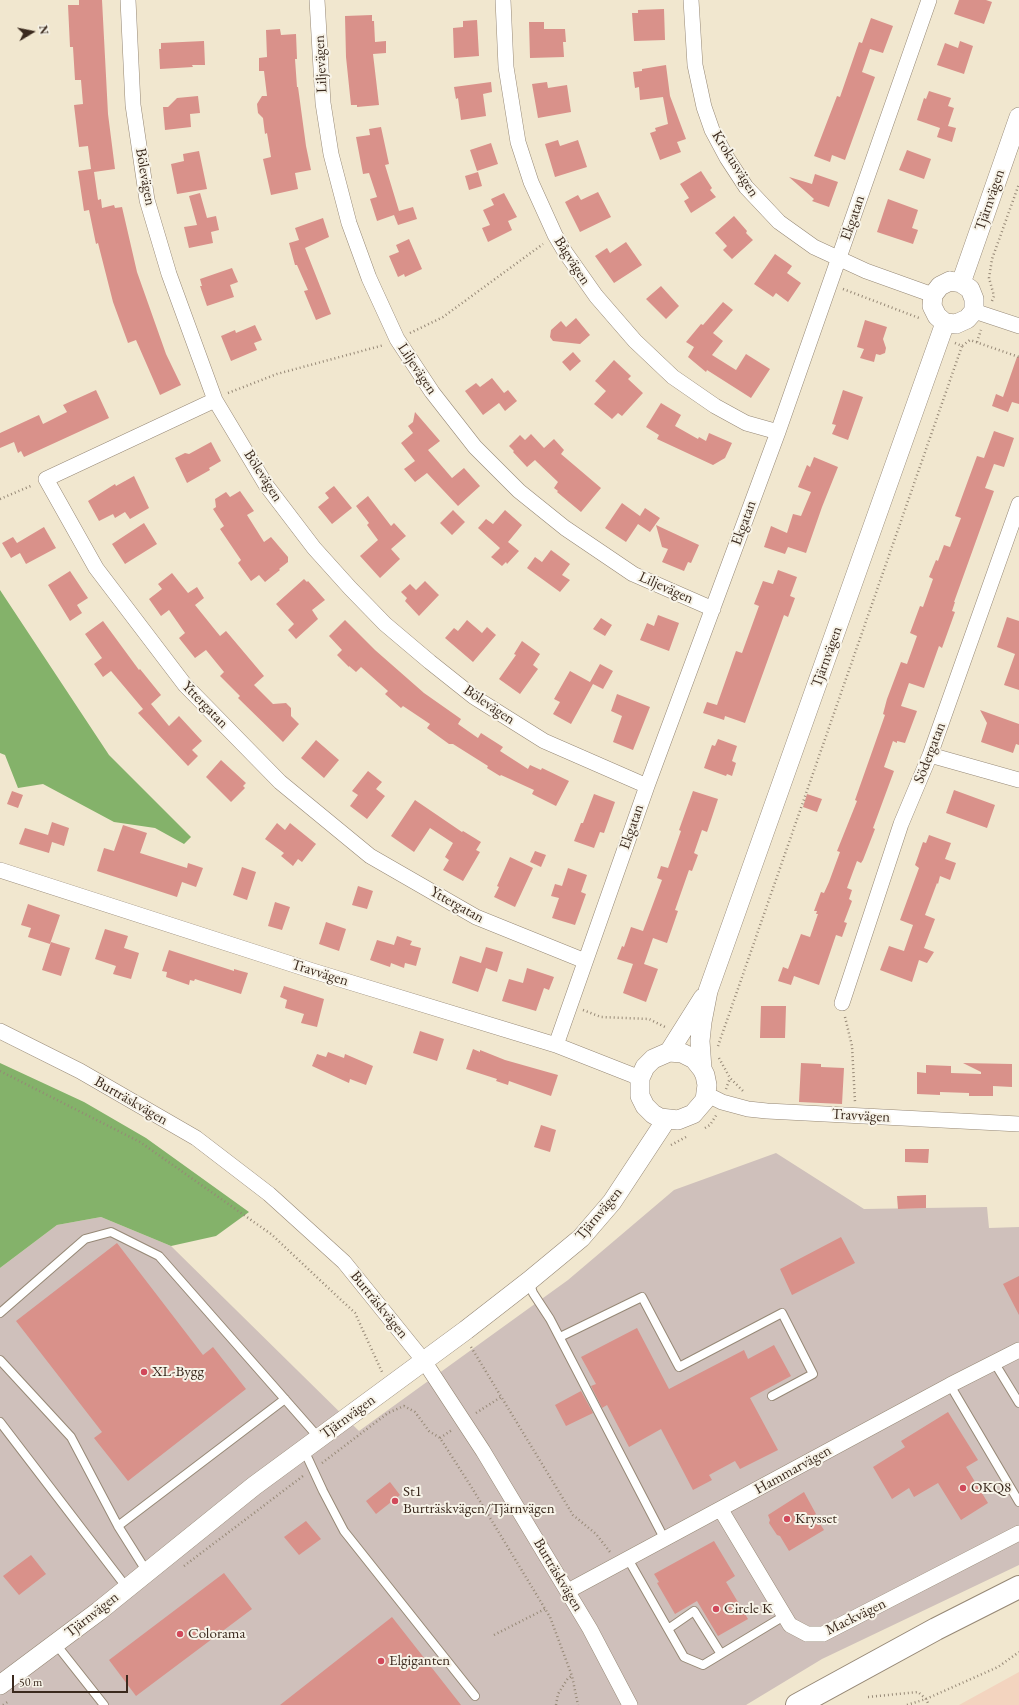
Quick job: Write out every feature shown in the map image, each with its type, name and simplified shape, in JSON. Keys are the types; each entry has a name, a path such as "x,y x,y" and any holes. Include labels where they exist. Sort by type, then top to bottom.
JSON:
{"highway":[{"path":"797,1705 923,1636 1019,1588"}],"street":[{"name":"Bölevägen","path":"128,0 133,105 147,200 169,274 215,400 266,485 314,548 385,624 474,697 538,737 586,760 647,786"},
{"name":"Liljevägen","path":"318,0 323,103 331,154 349,223 366,272 397,339 432,392 475,447 519,491 565,528 633,574 713,609"},
{"name":"Bågvägen","path":"504,0 506,67 518,142 531,182 555,235 565,252 596,296 635,341 673,377 714,406 746,423 778,432"},
{"name":"Krokusvägen","path":"691,0 695,65 704,107 712,130 727,158 746,187 779,222 814,247 866,271 933,295"},
{"name":"Ekgatan","path":"556,1045 647,786 778,432 929,0"},
{"name":"Tjärnvägen","path":"961,283 1019,117"},
{"path":"980,313 970,289 961,283 950,281 940,286 933,295 932,306 937,316 945,323 956,324 980,313 1019,326"},
{"name":"Tjärnvägen","path":"702,1068 701,1034 708,991 945,323"},
{"path":"46,479 215,400"},
{"name":"Yttergatan","path":"46,479 96,568 185,685 280,782 370,856 476,918 585,961"},
{"name":"Södergatan","path":"842,1003 901,824 930,754 1019,504"},
{"path":"930,754 1019,780"},
{"name":"Travvägen","path":"0,870 313,971 556,1045 640,1078"},
{"name":"Tjärnvägen","path":"669,1052 708,991"},
{"name":"Burträskvägen","path":"0,1031 80,1071 196,1138 269,1194 344,1262 424,1361 483,1450 590,1629 630,1705"},
{"path":"669,1052 688,1055 702,1068 706,1079 706,1094 701,1106 693,1114 678,1120 666,1120 653,1114 645,1106 640,1096 640,1078 648,1063 657,1056 669,1052"},
{"name":"Travvägen","path":"706,1094 722,1102 748,1109 1019,1124"},
{"name":"Tjärnvägen","path":"5,1692 56,1643 128,1588 254,1486 424,1361 529,1281 581,1238 612,1202 666,1120"},
{"name":"Hammarvägen","path":"568,1591 721,1510 950,1385 1019,1350"},
{"name":"Mackvägen","path":"721,1510 790,1625 807,1634 823,1634 1019,1533"}],"lane":[{"path":"0,1313 85,1239 111,1232 159,1256 319,1438"},
{"path":"529,1281 533,1293 560,1337 665,1540"},
{"path":"560,1337 642,1297 679,1367 782,1313 812,1374 772,1396"},
{"path":"0,1360 71,1437 118,1526 147,1572"},
{"path":"994,1362 1019,1403"},
{"path":"950,1385 1019,1502"},
{"path":"118,1526 285,1399"},
{"path":"0,1422 128,1588"},
{"path":"304,1449 312,1470 344,1531 475,1696"},
{"path":"628,1559 684,1657 703,1665 784,1616"},
{"path":"668,1629 694,1611 721,1654"},
{"path":"56,1643 104,1705"}],"path":[{"path":"976,342 980,313 994,296 989,278 992,259 1019,184"},
{"path":"718,1048 962,346"},
{"path":"0,499 46,479"},
{"path":"842,1003 852,1046 855,1116"},
{"path":"0,1071 140,1142 271,1234 355,1313 378,1365 404,1406 415,1412 429,1431 440,1438 550,1617 572,1676 578,1705"},
{"path":"178,1571 388,1413 404,1406"},
{"path":"494,1635 545,1609"},
{"path":"907,1705 926,1699 998,1666 1019,1652"},
{"path":"556,1705 558,1694 568,1678 572,1676"},
{"path":"3,1705 5,1692"},
{"path":"868,1697 918,1692 926,1699 928,1705"}],"shaded area":[{"path":"776,1153 864,1209 987,1207 989,1228 1019,1227 1019,1565 822,1659 746,1705 0,1705 0,1268 57,1225 101,1217 171,1246 359,1431 568,1280 674,1190"},
{"path":"1019,1672 1019,1705 959,1705"}],"green space":[{"path":"0,590 109,755 191,837 184,844 155,828 114,822 43,784 18,788 5,755 0,753"},
{"path":"0,1063 84,1102 146,1138 249,1212 216,1236 171,1246 101,1217 57,1225 0,1268"}],"building":[{"path":"79,0 102,0 108,114 115,169 94,172 98,200 101,199 102,208 114,205 115,208 122,207 137,272 166,354 181,385 160,395 136,340 128,343 113,302 98,243 96,244 89,210 84,211 78,171 91,169 88,146 79,147 74,105 83,104 81,80 75,80 73,47 70,47 68,5 79,5"},
{"path":"959,0 986,0 992,2 984,24 954,14"},
{"path":"664,9 665,40 634,41 632,13 638,13 638,10"},
{"path":"372,15 372,21 374,21 375,42 386,41 386,53 373,54 379,105 357,107 357,105 351,105 346,57 345,16"},
{"path":"871,18 893,26 883,53 870,49 862,72 875,77 845,160 832,155 830,162 814,156 837,96 840,97 859,42 862,43"},
{"path":"477,20 479,56 454,58 453,28 463,27 463,21"},
{"path":"529,22 544,22 544,29 565,29 566,42 563,42 564,57 530,58"},
{"path":"280,29 281,35 296,34 297,59 295,59 297,87 311,170 295,173 298,189 271,195 263,159 271,157 267,133 265,134 263,118 258,113 257,104 262,96 267,96 264,71 259,71 259,58 267,57 266,30"},
{"path":"204,41 205,65 160,69 159,49 161,49 161,43"},
{"path":"960,41 973,46 964,74 937,65 945,43 958,48"},
{"path":"666,65 670,96 686,139 677,142 681,152 660,160 650,133 656,131 655,128 668,124 663,97 640,100 639,87 635,88 633,72"},
{"path":"491,82 492,92 483,94 486,116 461,120 458,98 456,99 454,87"},
{"path":"547,82 548,88 567,85 571,112 538,118 532,84"},
{"path":"929,91 951,98 948,106 954,108 948,126 956,128 952,142 937,137 940,128 917,120 924,98 926,99"},
{"path":"198,96 200,113 190,114 191,127 165,130 163,107 168,107 177,98"},
{"path":"381,127 389,164 385,165 399,211 413,207 417,219 398,225 394,215 377,221 370,199 377,197 369,173 363,174 356,137 370,135 369,129"},
{"path":"558,140 560,146 578,140 587,167 555,177 545,144"},
{"path":"491,143 498,164 477,171 470,150"},
{"path":"907,150 931,159 924,179 899,170"},
{"path":"199,151 207,189 177,194 171,164 184,161 183,154"},
{"path":"701,171 712,188 710,190 716,197 691,213 684,201 689,198 680,184"},
{"path":"478,172 482,186 469,190 465,176"},
{"path":"815,174 838,182 829,207 812,201 814,199 789,177 812,184"},
{"path":"598,192 611,217 580,232 565,202 578,195 581,200"},
{"path":"200,193 207,218 216,216 219,230 211,232 213,243 189,248 184,227 197,225 189,196"},
{"path":"504,193 517,217 508,221 512,230 488,242 482,228 490,225 483,210 494,205 491,199"},
{"path":"888,199 918,210 912,228 918,230 913,244 877,232"},
{"path":"734,216 753,240 732,259 723,250 727,246 715,233"},
{"path":"323,218 329,237 305,248 331,314 316,320 304,291 308,290 297,265 295,265 289,243 299,240 295,228"},
{"path":"409,239 422,269 405,277 404,274 398,277 389,256 399,252 396,245"},
{"path":"626,242 642,265 614,283 595,256 607,248 610,253"},
{"path":"775,254 792,266 787,273 801,283 788,302 776,293 773,297 754,284"},
{"path":"232,268 238,282 230,285 234,297 207,306 200,286 202,286 200,279"},
{"path":"661,286 679,306 666,319 646,299"},
{"path":"723,302 733,310 713,333 723,341 712,355 736,370 746,354 770,369 751,398 707,370 706,372 688,357 694,347 686,342 701,324 703,325"},
{"path":"576,318 590,335 580,344 553,341 550,337 551,330 561,321 566,327"},
{"path":"865,320 887,327 883,339 886,348 885,353 880,355 876,354 874,362 860,358 864,349 857,347"},
{"path":"255,325 262,340 254,343 257,350 231,361 221,336 235,330 236,333"},
{"path":"573,352 581,361 570,371 562,362"},
{"path":"1017,357 1019,357 1019,404 1012,402 1008,412 992,406 996,394 1003,397"},
{"path":"614,360 631,376 628,379 643,393 622,416 618,413 612,419 594,404 606,391 595,381"},
{"path":"492,378 504,393 508,390 517,401 505,411 499,403 483,415 465,391 476,383 480,387"},
{"path":"96,390 109,418 24,457 21,451 18,453 14,442 0,448 0,433 39,415 43,424 67,412 63,405"},
{"path":"843,390 863,397 848,440 832,434 836,425 832,424"},
{"path":"661,403 681,415 675,426 698,439 699,437 706,441 709,433 732,443 725,458 713,465 657,439 659,435 646,427"},
{"path":"415,412 440,441 428,450 452,478 464,468 480,486 458,506 427,473 415,482 404,469 415,461 401,443 413,433 408,426 413,422"},
{"path":"994,431 1014,438 1004,467 994,464 985,488 994,491 954,602 952,611 955,612 942,648 939,646 924,688 909,683 901,706 917,711 905,743 897,741 897,743 893,741 884,767 894,771 863,860 861,863 857,861 847,888 852,890 849,899 852,901 844,922 847,923 842,937 836,935 819,985 794,976 791,985 778,981 783,967 788,969 801,934 810,937 818,914 816,914 817,911 814,911 821,892 824,893 829,882 840,852 837,851 857,801 855,800 885,715 883,714 887,699 901,662 907,664 917,636 910,633 920,606 923,607 933,579 929,577 936,560 938,561 944,545 950,547 961,518 955,516 977,456 984,458"},
{"path":"531,434 544,448 554,439 564,450 561,454 601,488 581,512 557,492 558,491 554,488 558,482 535,460 527,467 509,446 520,435 525,440"},
{"path":"211,442 221,461 209,468 210,470 187,483 175,458 185,453 189,454"},
{"path":"814,457 838,467 806,553 788,547 785,554 764,547 771,526 787,533 793,514 801,516 811,492 798,487 807,465 810,467"},
{"path":"134,476 149,508 130,519 125,512 115,518 113,514 99,521 88,501 115,484 116,486"},
{"path":"334,486 352,508 332,524 318,507 329,498 325,493"},
{"path":"240,491 254,511 247,515 264,542 271,537 288,557 288,562 265,582 259,575 251,581 238,563 241,560 220,529 224,526 213,509 216,507 215,499 226,492 230,497"},
{"path":"368,496 391,526 394,523 406,536 391,549 400,559 380,578 360,556 378,540 367,525 369,523 356,506"},
{"path":"622,503 640,516 645,508 660,518 650,532 638,524 626,542 605,528"},
{"path":"453,510 465,522 452,535 440,523"},
{"path":"505,510 522,525 508,542 519,551 507,564 506,562 502,566 491,557 500,548 478,528 486,519 493,524"},
{"path":"144,523 157,544 125,564 112,544"},
{"path":"656,525 699,545 691,563 688,562 684,571 662,562 668,549 662,547"},
{"path":"44,527 56,548 26,564 20,553 11,558 2,543 13,537 17,543"},
{"path":"551,550 570,564 562,575 570,580 560,592 527,568 535,557 542,562"},
{"path":"778,570 797,577 790,596 795,598 788,617 784,615 745,723 725,716 724,720 703,713 707,702 717,705 736,651 742,653 759,606 754,604 763,581 773,584"},
{"path":"70,571 88,598 77,605 82,613 70,621 48,585"},
{"path":"172,573 188,593 197,587 204,598 195,605 220,636 226,631 264,676 254,685 273,704 286,703 291,708 291,716 299,724 283,742 238,698 240,696 220,676 224,672 206,650 195,658 179,638 185,633 169,610 161,616 149,599 162,589 158,584"},
{"path":"304,579 307,582 308,581 325,600 312,610 318,619 296,639 288,630 294,624 276,604"},
{"path":"425,581 439,595 419,616 405,601 407,598 401,592 410,584 416,590"},
{"path":"658,615 679,623 669,651 640,640 647,623 654,626"},
{"path":"1007,617 1019,621 1019,690 1004,685 1015,654 997,647"},
{"path":"601,618 612,625 605,636 593,629"},
{"path":"345,620 375,650 424,693 461,719 458,724 478,738 481,733 503,747 500,751 528,769 530,765 541,770 542,768 569,781 556,806 532,794 534,790 501,775 500,776 487,768 488,766 453,744 449,744 427,728 430,724 403,706 401,708 385,694 388,691 361,667 356,672 349,667 337,655 342,650 329,636"},
{"path":"467,620 482,633 487,627 496,635 473,662 445,638 454,628 458,631"},
{"path":"103,621 139,670 140,669 161,695 151,704 169,726 179,716 202,741 192,750 198,756 188,766 138,713 143,709 111,671 103,677 94,664 102,658 85,634"},
{"path":"522,641 540,654 533,665 538,669 520,694 499,679 516,655 514,654"},
{"path":"600,664 613,671 603,689 593,684 571,724 553,714 560,702 554,699 570,671 590,682"},
{"path":"617,694 650,707 633,750 613,742 622,716 611,711"},
{"path":"980,710 1019,724 1019,745 1016,744 1013,753 981,742 987,723"},
{"path":"718,739 737,746 732,761 736,763 732,776 727,774 726,776 704,768 712,745 715,746"},
{"path":"316,740 339,760 324,778 301,758"},
{"path":"221,760 246,783 243,786 245,788 231,802 206,777"},
{"path":"368,771 382,782 376,789 385,796 367,819 350,806 358,795 352,791"},
{"path":"954,790 995,805 987,828 946,813"},
{"path":"12,791 23,795 18,808 7,804"},
{"path":"693,791 718,799 707,832 702,830 694,853 698,855 692,871 689,870 675,910 678,911 667,943 653,938 644,964 658,969 646,1002 623,993 633,964 617,959 622,946 624,947 631,927 643,931 662,880 657,878 661,866 668,868 681,831 679,830"},
{"path":"594,794 615,802 604,833 600,832 594,848 574,841 581,823 583,823"},
{"path":"807,794 822,799 817,812 803,807"},
{"path":"415,800 462,832 463,831 481,842 476,850 480,852 463,881 443,870 449,860 445,857 453,843 430,828 414,852 391,836"},
{"path":"52,822 69,828 64,846 52,842 49,853 19,844 25,828 48,835"},
{"path":"277,823 285,830 290,823 316,844 302,862 298,859 293,866 281,856 284,853 265,839"},
{"path":"123,825 147,833 140,853 187,868 188,863 203,868 196,887 182,882 177,897 97,871 104,848 114,851"},
{"path":"929,835 951,843 945,859 956,863 950,880 940,876 925,915 935,919 924,948 934,952 927,963 919,960 912,982 880,970 889,946 904,951 913,925 900,920 919,868 915,865 923,842 926,843"},
{"path":"535,851 546,855 541,867 530,862"},
{"path":"510,857 533,868 515,907 494,897 499,887 497,886"},
{"path":"242,867 256,872 247,900 233,895"},
{"path":"568,868 587,875 581,892 586,894 575,925 552,918 559,898 551,896 555,884 562,886"},
{"path":"358,886 373,891 367,909 352,905"},
{"path":"275,902 290,907 282,930 268,926"},
{"path":"28,904 60,915 50,944 28,937 31,928 21,925"},
{"path":"326,922 346,929 339,951 319,944"},
{"path":"105,929 128,936 124,948 139,953 131,979 113,974 116,966 95,959"},
{"path":"397,936 412,941 410,945 421,948 416,966 405,963 404,968 391,963 390,967 370,960 377,940 394,945"},
{"path":"51,942 70,948 61,976 42,970"},
{"path":"486,947 503,952 497,972 486,968 478,992 452,983 460,956 481,963"},
{"path":"169,950 234,971 234,969 248,973 241,994 195,979 194,981 190,980 189,985 166,977 167,972 162,971"},
{"path":"527,968 554,977 549,990 544,988 536,1011 502,1001 509,979 523,983"},
{"path":"284,986 324,999 317,1027 301,1023 304,1014 285,1008 287,1000 280,997"},
{"path":"761,1006 786,1006 785,1038 760,1038"},
{"path":"420,1031 444,1039 437,1061 413,1053"},
{"path":"473,1049 558,1075 551,1096 509,1081 508,1085 496,1081 497,1079 466,1069"},
{"path":"328,1052 344,1058 345,1054 373,1066 366,1085 350,1079 349,1083 312,1066 317,1054 326,1057"},
{"path":"801,1063 821,1064 821,1067 844,1068 842,1104 799,1102"},
{"path":"963,1063 1012,1064 1012,1087 993,1086 993,1096 969,1096 969,1093 940,1092 940,1095 917,1094 917,1072 926,1073 926,1065 951,1066 951,1073 981,1074 981,1072"},
{"path":"541,1125 556,1130 550,1152 534,1147"},
{"path":"905,1149 929,1149 928,1163 905,1162"},
{"path":"926,1195 926,1208 898,1209 897,1196"},
{"path":"841,1237 855,1263 792,1295 780,1269"},
{"name":"XL-Bygg","path":"117,1243 203,1355 213,1347 246,1389 128,1481 94,1438 102,1432 16,1321"},
{"path":"1019,1276 1019,1315 1003,1284"},
{"path":"637,1328 669,1389 744,1350 748,1359 774,1345 791,1376 750,1398 778,1450 740,1469 735,1461 709,1475 712,1480 693,1490 661,1429 629,1447 607,1405 602,1408 591,1386 596,1384 581,1357"},
{"path":"581,1391 593,1413 566,1426 555,1405"},
{"path":"948,1412 978,1460 966,1467 988,1503 961,1520 938,1483 914,1497 909,1488 892,1499 873,1467 905,1447 901,1441"},
{"path":"390,1482 400,1495 376,1514 366,1501"},
{"path":"804,1492 816,1514 814,1515 824,1530 789,1551 780,1536 777,1535 769,1523 770,1520 768,1515"},
{"path":"306,1521 321,1539 299,1555 284,1537"},
{"path":"714,1541 735,1576 726,1582 748,1619 718,1636 697,1601 675,1614 657,1583 659,1582 654,1574"},
{"path":"31,1555 46,1574 19,1595 3,1576"},
{"name":"Colorama","path":"224,1573 252,1609 136,1696 109,1660"},
{"name":"Elgiganten","path":"392,1617 461,1705 280,1705"}],"place":[{"name":"XL-Bygg","path":"144,1372"},
{"name":"OKQ8","path":"963,1488"},
{"name":"St1 Burträskvägen/Tjärnvägen","path":"395,1501"},
{"name":"Krysset","path":"787,1519"},
{"name":"Circle K","path":"716,1609"},
{"name":"Colorama","path":"180,1634"},
{"name":"Elgiganten","path":"381,1661"}]}
